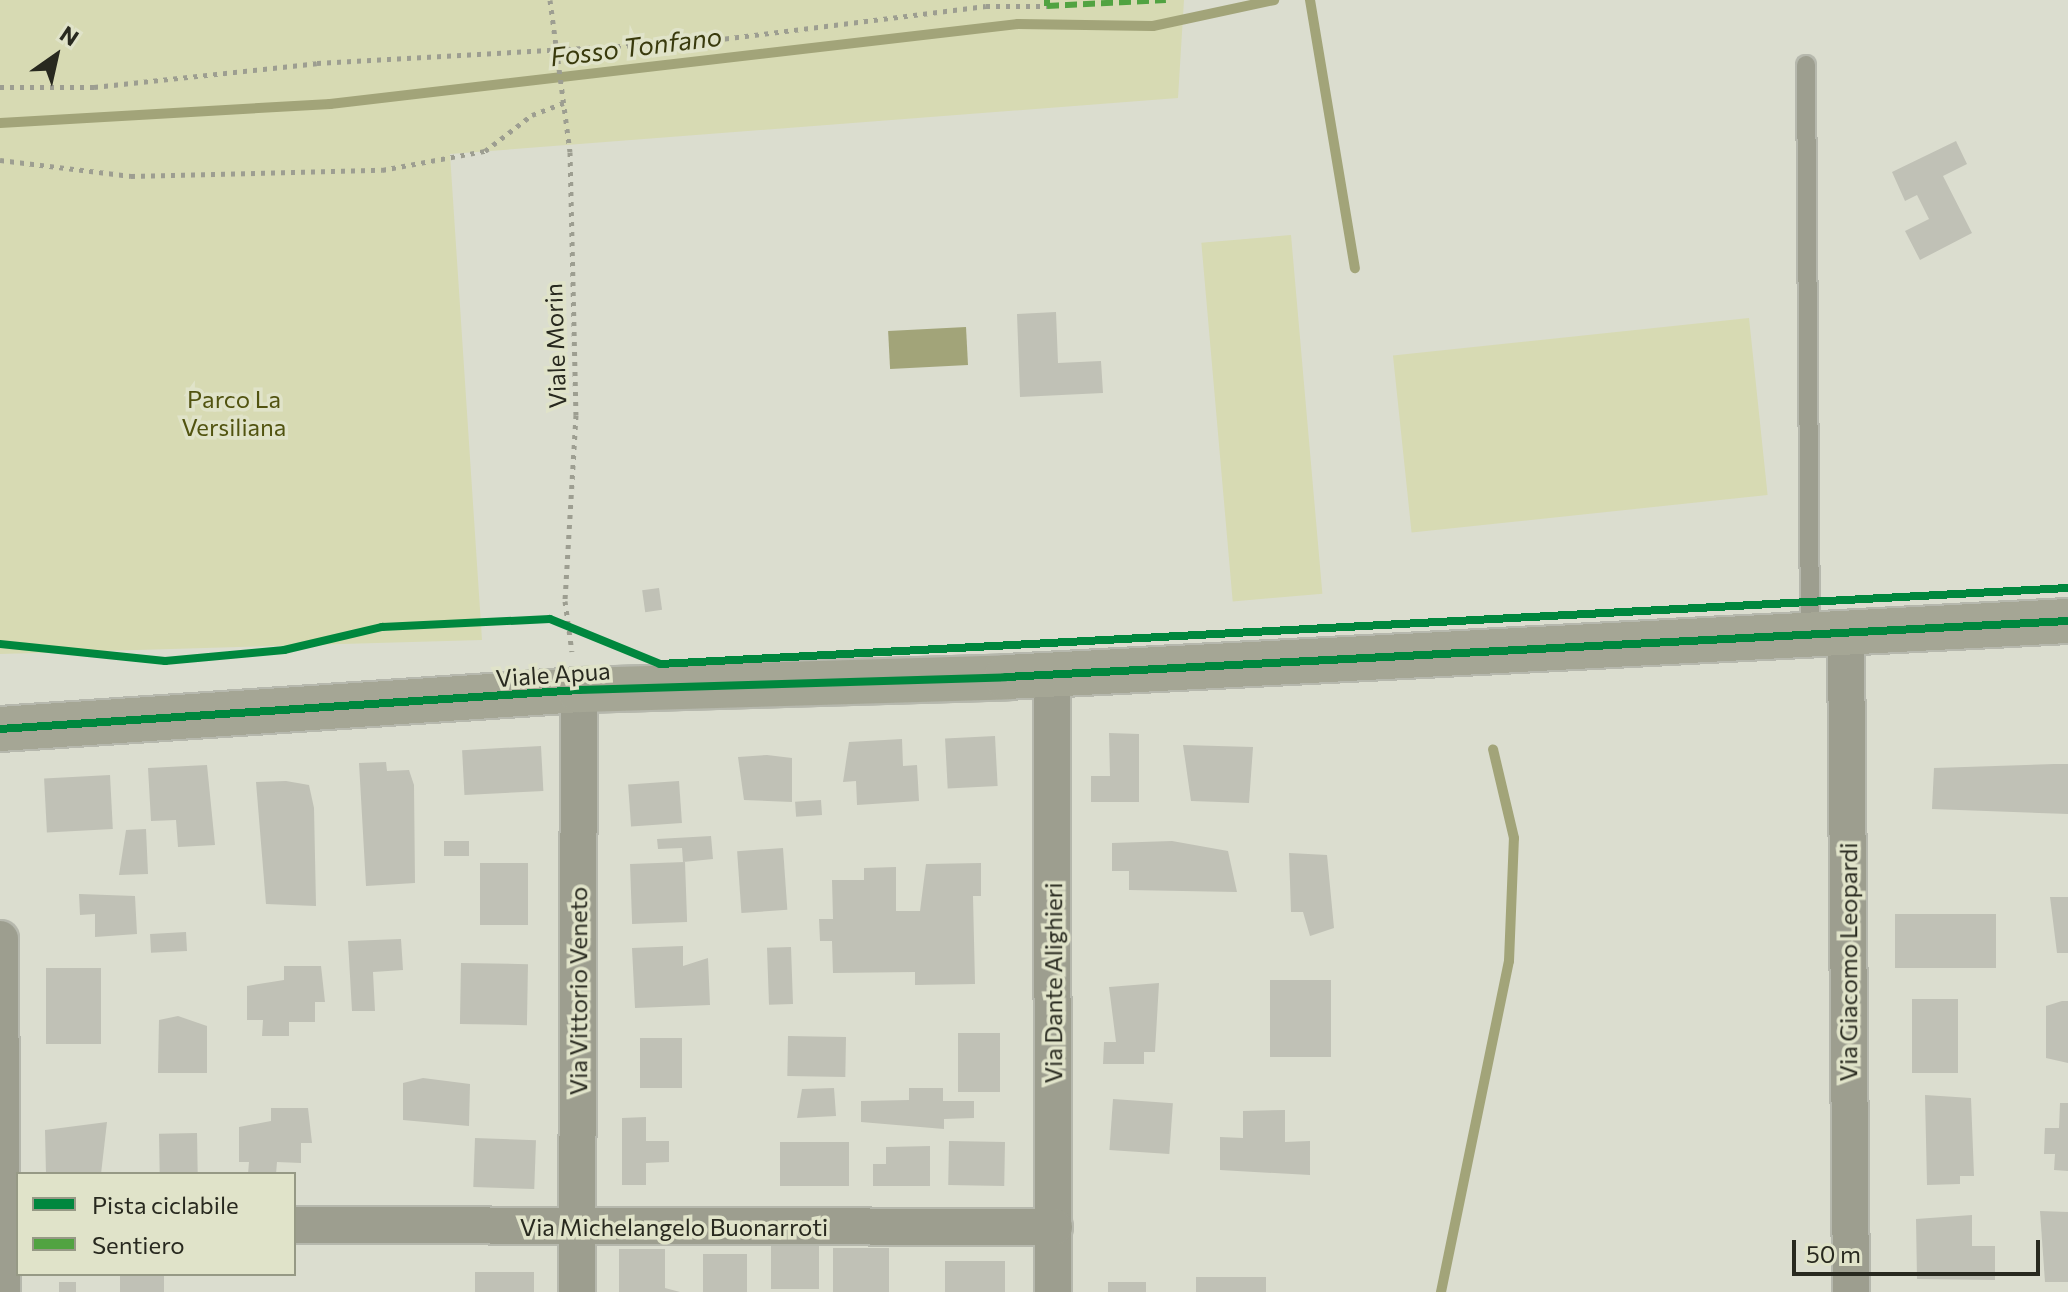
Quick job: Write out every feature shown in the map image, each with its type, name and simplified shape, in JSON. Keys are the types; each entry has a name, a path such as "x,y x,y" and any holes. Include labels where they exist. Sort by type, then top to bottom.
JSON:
{"street":[{"name":"Viale Apua","path":"0,729 579,690 1052,674 2068,621"},
{"name":"Via Giacomo Leopardi","path":"1828,634 1851,1292"},
{"name":"Via Dante Alighieri","path":"1052,674 1053,1292"},
{"name":"Via Vittorio Veneto","path":"577,1292 579,690"},
{"path":"0,939 7,1223 2,1292"},
{"name":"Via Michelangelo Buonarroti","path":"296,1225 1054,1227"}],"lane":[{"path":"1806,65 1828,634"}],"path":[{"path":"0,87 94,87 317,63 554,53 1047,6"},
{"path":"0,160 131,176 382,170 485,151 532,115 564,103"},
{"path":"566,623 579,629"}],"green space":[{"name":"Parco La Versiliana","path":"0,0 1184,0 1178,98 450,154 482,640 0,654"},
{"path":"1291,235 1322,594 1233,601 1201,243"},
{"path":"1749,318 1768,495 1412,532 1393,355"}],"shaded area":[{"path":"966,327 968,365 890,369 888,331"}],"building":[{"path":"1956,141 1967,164 1943,176 1972,233 1920,260 1905,231 1929,219 1917,195 1905,201 1892,172"},
{"path":"1056,312 1058,363 1101,361 1103,393 1020,397 1017,314"},
{"path":"659,588 662,610 645,612 642,590"},
{"path":"1109,733 1139,734 1139,802 1091,802 1091,776 1110,776"},
{"path":"995,736 998,786 948,789 945,739"},
{"path":"902,739 903,766 917,765 919,801 857,805 856,781 843,782 849,742"},
{"path":"1183,745 1253,747 1249,803 1191,801"},
{"path":"541,746 543,791 464,795 462,750"},
{"path":"767,755 792,758 792,802 744,800 738,757"},
{"path":"386,762 387,771 409,770 414,785 415,883 366,886 359,763"},
{"path":"2068,764 2068,814 1932,809 1934,768"},
{"path":"207,765 215,845 178,847 176,820 151,821 148,768"},
{"path":"110,775 113,829 47,832 44,778"},
{"path":"286,781 309,785 314,808 316,906 266,904 256,782"},
{"path":"679,781 682,823 631,826 628,785"},
{"path":"821,800 822,815 796,817 795,802"},
{"path":"146,829 148,874 119,875 126,830"},
{"path":"711,836 713,859 683,862 682,848 658,849 657,839"},
{"path":"444,841 469,841 469,856 444,856"},
{"path":"1172,841 1228,851 1237,892 1129,890 1129,871 1112,871 1112,843"},
{"path":"783,848 787,910 741,913 737,851"},
{"path":"1289,853 1327,855 1334,928 1310,936 1303,912 1291,912"},
{"path":"685,862 687,922 632,924 630,864"},
{"path":"480,863 528,863 528,925 480,925"},
{"path":"981,863 981,896 973,896 975,984 915,985 915,972 833,973 832,941 820,941 819,919 833,919 832,880 864,880 864,868 896,867 896,911 920,911 926,864"},
{"path":"79,894 135,896 137,934 95,937 95,914 80,915"},
{"path":"2050,897 2068,897 2068,953 2057,953"},
{"path":"1895,914 1996,914 1996,968 1895,968"},
{"path":"186,932 187,951 151,953 150,934"},
{"path":"401,939 403,970 373,972 375,1011 352,1011 348,941"},
{"path":"683,946 683,966 708,958 710,1005 635,1008 632,948"},
{"path":"791,947 793,1004 769,1005 767,948"},
{"path":"461,963 528,964 527,1025 460,1024"},
{"path":"284,966 321,966 325,1002 315,1002 315,1022 289,1022 289,1036 262,1036 263,1020 247,1020 247,986 284,980"},
{"path":"46,968 101,968 101,1044 46,1044"},
{"path":"1270,980 1331,980 1331,1057 1270,1057"},
{"path":"1159,983 1155,1052 1144,1052 1144,1064 1103,1064 1104,1042 1116,1042 1109,987"},
{"path":"1912,999 1958,999 1958,1073 1912,1073"},
{"path":"2068,1001 2068,1063 2046,1058 2046,1006"},
{"path":"178,1016 207,1026 207,1073 158,1073 159,1020"},
{"path":"958,1033 1000,1033 1000,1092 958,1092"},
{"path":"788,1036 846,1037 845,1077 787,1076"},
{"path":"640,1038 682,1038 682,1088 640,1088"},
{"path":"423,1078 470,1084 469,1126 403,1120 403,1083"},
{"path":"834,1088 836,1116 797,1118 802,1089"},
{"path":"909,1088 943,1088 943,1101 974,1101 974,1118 944,1119 944,1129 861,1122 861,1101 909,1100"},
{"path":"1925,1095 1971,1098 1974,1176 1960,1176 1960,1184 1927,1185"},
{"path":"1113,1099 1173,1103 1169,1154 1109,1150"},
{"path":"2060,1103 2068,1103 2068,1171 2054,1170 2055,1154 2044,1154 2045,1128 2059,1128"},
{"path":"271,1108 308,1108 312,1143 301,1143 301,1163 277,1162 276,1172 248,1172 249,1162 239,1162 239,1127 271,1121"},
{"path":"1285,1110 1285,1142 1310,1141 1310,1175 1220,1170 1220,1137 1243,1138 1243,1111"},
{"path":"646,1117 646,1141 669,1141 669,1162 646,1163 646,1185 622,1185 622,1118"},
{"path":"107,1122 101,1172 46,1172 45,1130"},
{"path":"197,1133 198,1172 160,1172 159,1134"},
{"path":"475,1138 536,1140 534,1189 473,1187"},
{"path":"949,1141 1005,1142 1004,1186 948,1185"},
{"path":"780,1142 849,1142 849,1186 780,1186"},
{"path":"930,1146 930,1186 873,1186 873,1164 886,1164 886,1147"},
{"path":"2040,1211 2068,1212 2068,1282 2045,1282"},
{"path":"1972,1215 1972,1246 1995,1246 1995,1280 1917,1279 1916,1219"},
{"path":"771,1246 819,1246 819,1289 771,1289"},
{"path":"833,1248 889,1248 889,1292 833,1292"},
{"path":"619,1249 665,1249 665,1288 680,1292 619,1292"},
{"path":"703,1254 747,1254 747,1292 703,1292"},
{"path":"945,1261 1005,1261 1005,1292 945,1292"},
{"path":"475,1272 534,1272 534,1292 475,1292"},
{"path":"120,1276 164,1276 164,1292 120,1292"},
{"path":"1196,1277 1266,1277 1266,1292 1196,1292"},
{"path":"59,1282 76,1282 76,1292 59,1292"},
{"path":"1108,1282 1146,1282 1146,1292 1108,1292"}],"waterway":[{"name":"Fosso Tonfano","path":"0,123 330,104 1018,24 1153,26 1274,0"},
{"path":"1310,0 1355,268"},
{"path":"1441,1292 1509,961 1514,838 1493,749"}],"marked path":[{"path":"1047,0 1047,6 1166,0"}],"cycle path":[{"path":"0,644 165,661 284,650 382,627 550,619 660,664 2068,588"},
{"path":"0,729 579,690 1006,677 2068,621"}]}
